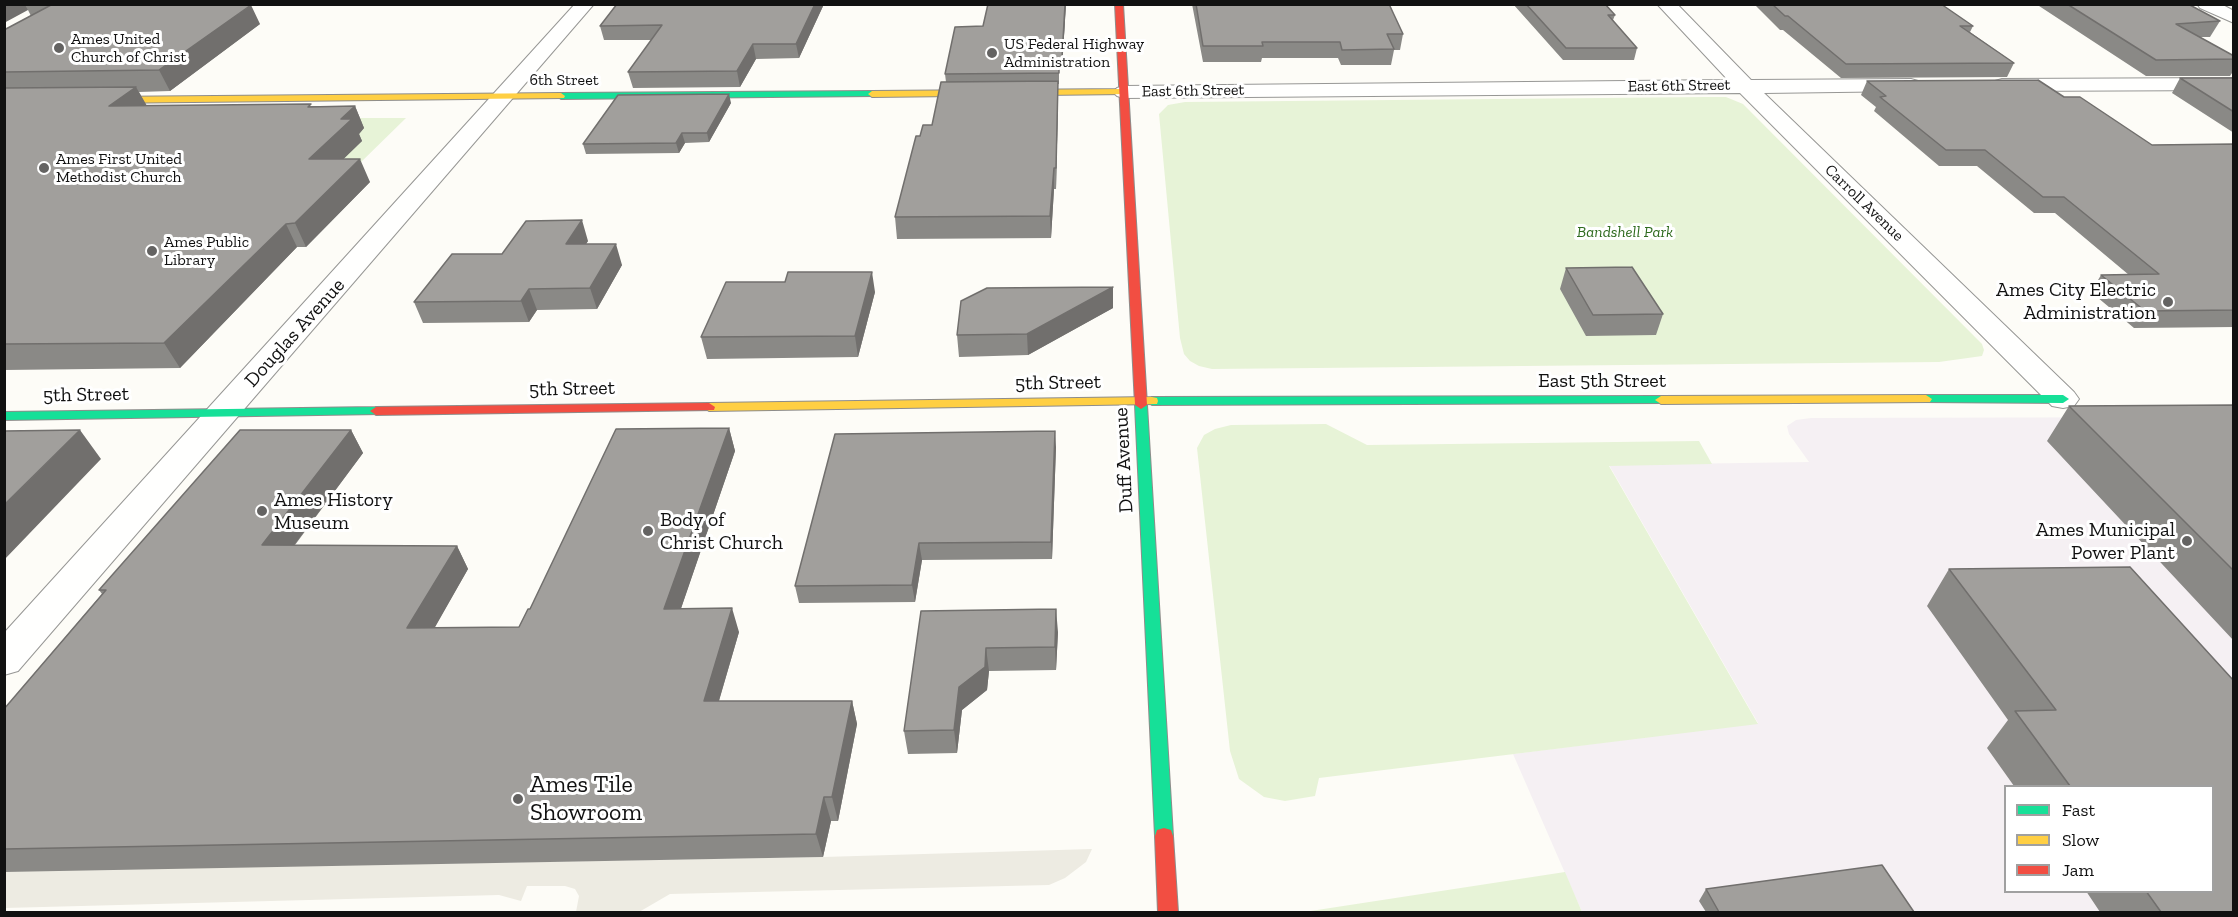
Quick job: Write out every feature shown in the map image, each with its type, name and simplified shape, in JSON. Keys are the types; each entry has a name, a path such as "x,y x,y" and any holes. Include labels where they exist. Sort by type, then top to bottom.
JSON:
{"main road":[{"name":"Duff Avenue","path":"1119,4 1168,912"},
{"name":"6th Street","path":"86,100 1124,92"},
{"name":"East 5th Street","path":"1140,401 2063,399"},
{"name":"5th Street","path":"4,416 1140,401"}],"street":[{"name":"Douglas Avenue","path":"4,660 585,4"},
{"name":"Carroll Avenue","path":"1666,4 1744,86 2063,399"},
{"path":"2206,4 2234,18"},
{"path":"1986,85 2234,84"},
{"name":"East 6th Street","path":"1124,92 1926,85"}],"shaded area":[{"name":"Ames Municipal Power Plant","path":"2233,417 2233,912 1582,912 1513,754 1758,723 1609,465 1809,462 1789,434 1787,426 1796,420 1811,418"},
{"path":"1092,849 1086,862 1065,878 1049,885 670,894 639,912 576,912 579,896 575,889 565,886 527,886 521,901 499,895 5,908 4,871 823,857"}],"green space":[{"name":"Bandshell Park","path":"1726,97 1743,104 1982,344 1984,350 1982,356 1939,362 1212,369 1199,366 1184,354 1180,338 1159,114 1168,105 1185,102"},
{"path":"311,118 406,118 357,166 325,167"},
{"path":"1326,424 1367,445 1699,441 1712,464 1609,466 1758,724 1319,778 1315,796 1285,801 1264,797 1239,779 1230,751 1197,448 1204,435 1215,429 1231,425"},
{"path":"1565,872 1582,912 1304,912"}],"building":[{"path":"26,4 251,5 159,70 4,72 4,30 51,5"},
{"path":"617,4 815,4 796,44 753,44 737,71 628,72 662,25 600,26"},
{"name":"US Federal Highway Administration","path":"988,4 1065,4 1059,73 945,74 955,27 983,26"},
{"path":"1196,4 1389,4 1403,34 1387,34 1394,49 1342,50 1340,42 1262,42 1263,46 1203,46"},
{"path":"1526,4 1605,4 1615,15 1608,15 1637,48 1566,48"},
{"path":"1772,4 1941,4 1973,26 1960,26 2014,63 1846,64"},
{"path":"2067,4 2188,4 2220,21 2176,24 2234,56 2234,59 2156,60"},
{"path":"2180,78 2234,78 2234,112"},
{"path":"2038,80 2064,97 2080,97 2152,145 2234,144 2234,310 2145,311 2101,275 2159,274 2064,197 2043,197 1985,150 1946,150 1880,97 1886,96 1867,81"},
{"path":"1058,81 1056,168 1054,168 1050,216 895,217 916,136 920,136 923,125 932,125 941,82"},
{"name":"Ames Public Library","path":"136,87 109,106 311,104 308,107 355,106 341,119 352,119 309,159 360,159 295,223 286,224 164,343 4,344 4,88"},
{"path":"729,94 707,133 682,133 676,143 583,144 618,95"},
{"path":"582,220 566,244 616,244 590,288 529,289 521,301 414,302 452,254 502,254 526,221"},
{"path":"1632,267 1663,314 1593,315 1566,268"},
{"path":"788,272 872,272 855,336 701,337 726,282 785,282"},
{"path":"1113,287 1027,334 957,335 961,301 987,288"},
{"path":"2234,405 2234,571 2069,406"},
{"path":"729,428 664,609 732,608 704,701 852,701 832,797 824,797 816,834 4,849 4,709 106,590 99,590 240,430 351,430 262,545 457,546 407,628 519,627 530,609 616,429"},
{"path":"80,430 4,505 4,431"},
{"path":"1055,431 1051,542 919,543 912,585 795,586 835,434"},
{"path":"2130,567 2234,681 2234,912 2161,912 2147,893 2214,893 2214,785 2069,785 2015,711 2056,710 1949,569"},
{"path":"1056,609 1055,647 986,648 985,667 959,687 954,730 904,731 921,611"},
{"path":"1882,865 1914,912 1719,912 1706,889"}],"traffic: fast":[{"path":"561,96 872,94"},
{"path":"1926,399 2063,399"},
{"path":"1152,401 1661,400"},
{"path":"1141,405 1164,836"},
{"path":"4,416 376,411"}],"traffic: slow":[{"path":"872,94 1124,92"},
{"path":"100,100 561,96"},
{"path":"1661,400 1926,399"},
{"path":"709,407 1152,401"}],"traffic: jam":[{"path":"1119,4 1141,405"},
{"path":"376,411 709,407"},
{"path":"1164,836 1168,912"}],"place":[{"name":"Ames United Church of Christ","path":"59,48"},
{"name":"US Federal Highway Administration","path":"992,53"},
{"name":"Ames First United Methodist Church","path":"44,168"},
{"name":"Ames Public Library","path":"152,251"},
{"name":"Ames City Electric Administration","path":"2168,302"},
{"name":"Ames History Museum","path":"262,511"},
{"name":"Body of Christ Church","path":"648,531"},
{"name":"Ames Municipal Power Plant","path":"2187,541"},
{"name":"Ames Tile Showroom","path":"518,799"}]}
